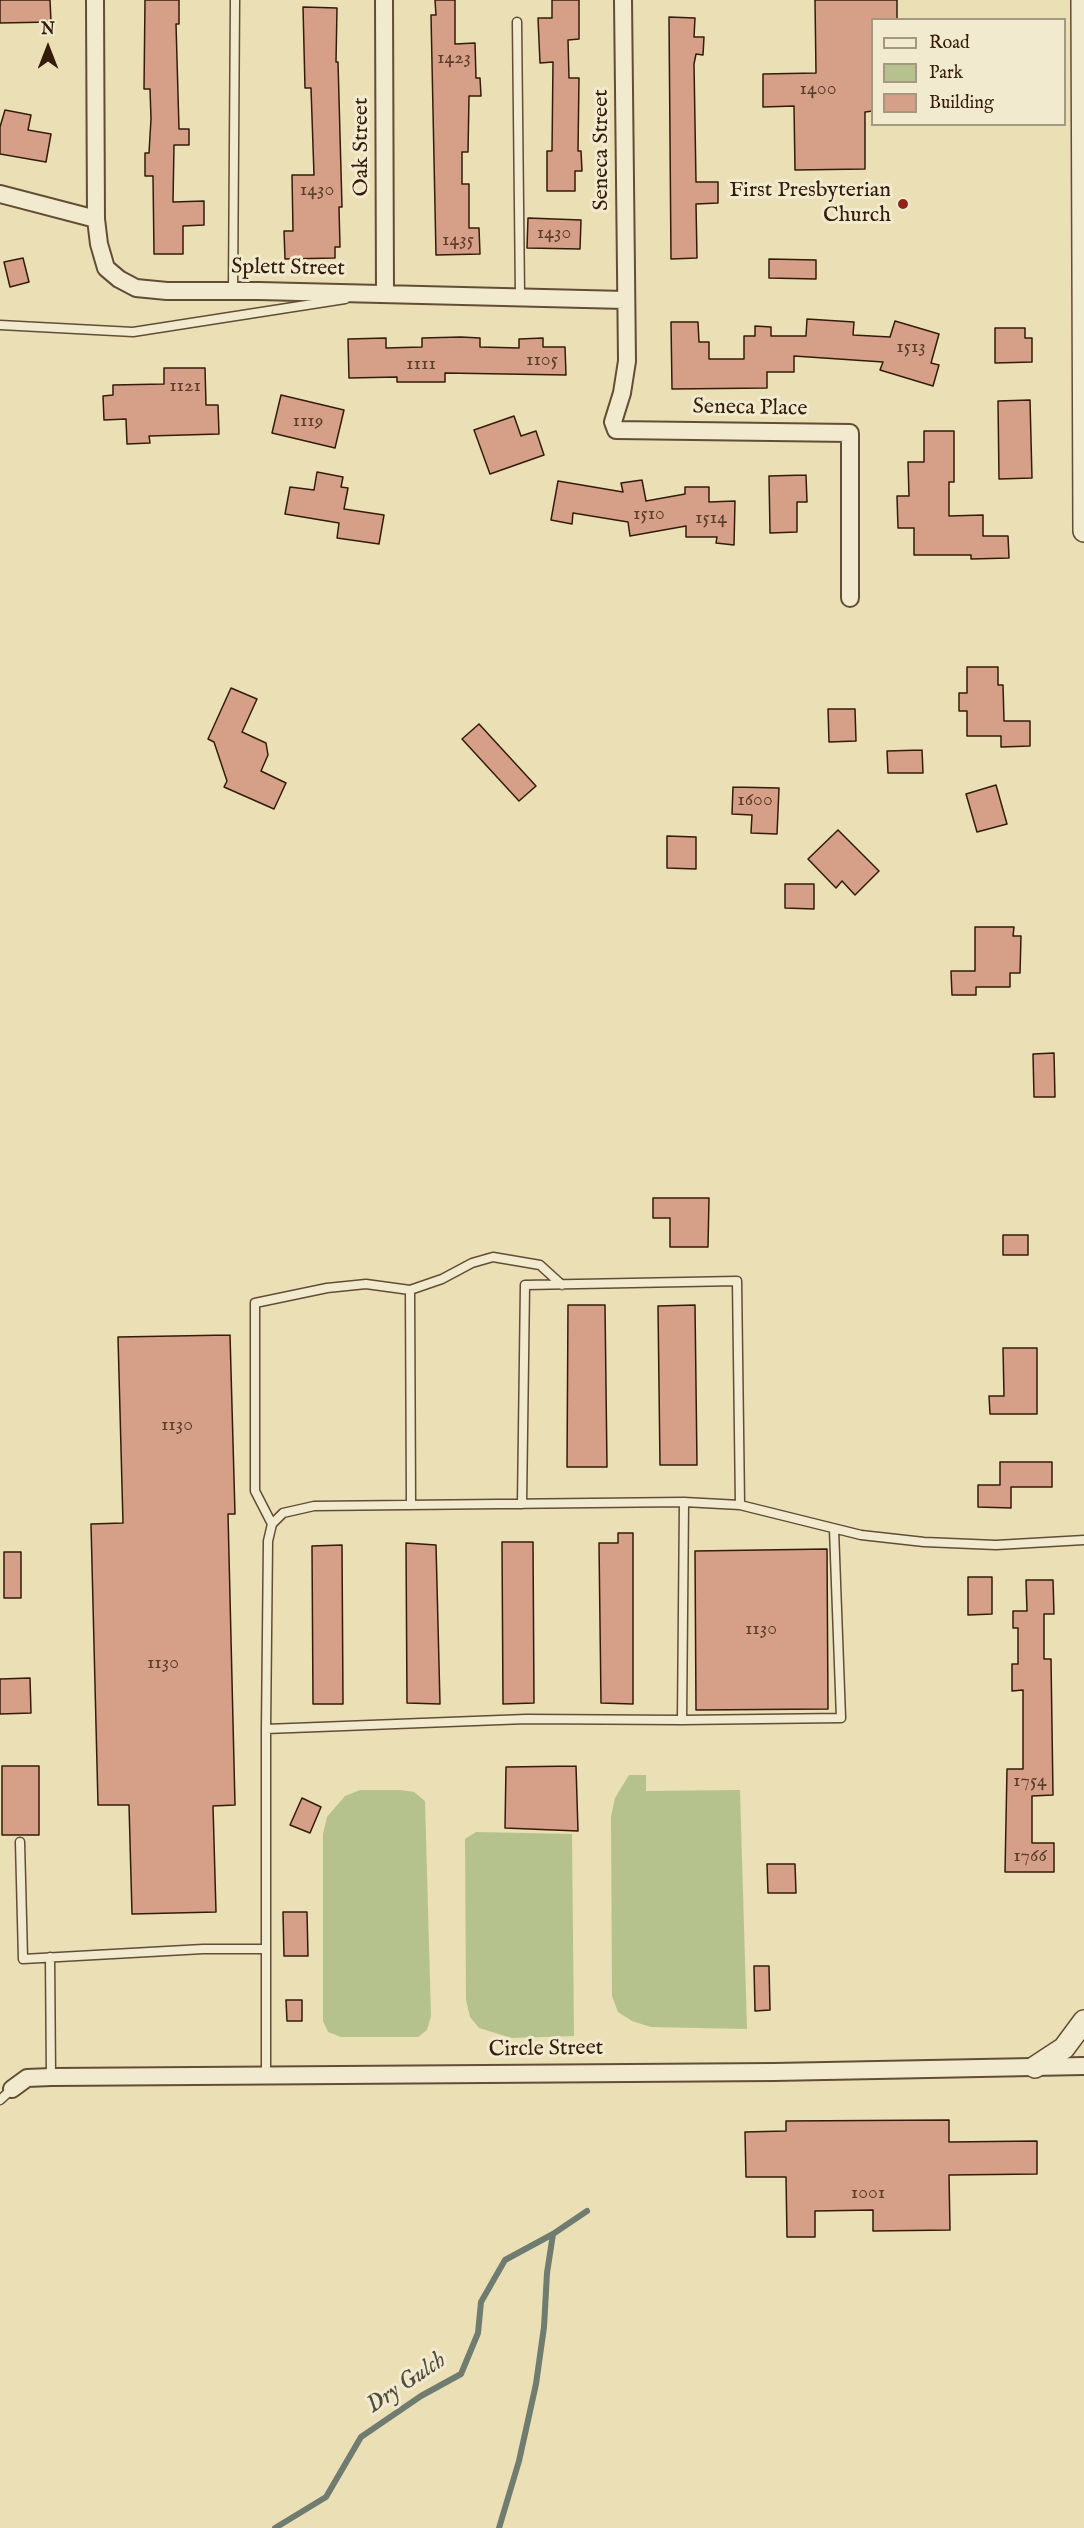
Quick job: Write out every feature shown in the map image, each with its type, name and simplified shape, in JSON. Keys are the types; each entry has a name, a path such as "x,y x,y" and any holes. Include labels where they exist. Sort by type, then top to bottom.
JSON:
{"street":[{"name":"Splett Street","path":"95,0 96,219 99,243 106,268 119,279 136,288 167,291 385,293 625,300"},
{"name":"Oak Street","path":"384,0 385,293"},
{"name":"Seneca Street","path":"623,0 625,300"},
{"path":"1082,0 1084,531"},
{"path":"0,194 96,219"},
{"name":"Seneca Place","path":"625,300 627,361 614,422 616,430 850,433 850,598"},
{"path":"1035,2067 1064,2048 1084,2021"},
{"name":"Circle Street","path":"6,2094 27,2078 51,2077 774,2072 1084,2066"}],"lane":[{"path":"233,291 235,0"},
{"path":"517,22 520,297"},
{"path":"0,325 133,332 385,293"},
{"path":"272,1524 255,1491 255,1303 327,1288 366,1284 410,1290 442,1279 472,1263 494,1257 540,1265 562,1285"},
{"path":"522,1504 525,1285 737,1281 740,1504"},
{"path":"410,1290 411,1505"},
{"path":"682,1720 684,1502"},
{"path":"266,2075 268,1541 272,1524 283,1513 314,1506 684,1502 740,1504 861,1535 924,1542 996,1545 1084,1540"},
{"path":"266,1729 526,1719 841,1718 834,1529"},
{"path":"20,1842 23,1959 203,1949 266,1949"},
{"path":"50,1957 51,2077"}],"green space":[{"path":"629,1775 646,1775 646,1791 740,1790 747,2029 651,2027 632,2021 618,2012 612,1996 611,1817 615,1798"},
{"path":"360,1790 414,1792 425,1801 431,2016 427,2030 418,2037 341,2037 328,2032 323,2021 323,1834 327,1817 345,1796"},
{"path":"476,1832 572,1834 574,2036 512,2038 479,2028 470,2017 466,2000 465,1839"}],"building":[{"path":"0,0 50,0 51,22 0,23"},
{"path":"145,0 179,0 179,24 176,24 179,129 189,129 189,145 174,145 173,202 204,201 204,225 183,226 183,254 154,254 153,176 145,176 145,153 149,153 151,119 150,89 144,89"},
{"path":"435,0 455,0 455,44 475,43 476,78 480,78 481,96 469,96 468,152 462,152 462,184 469,184 469,228 479,228 480,254 436,255 431,15 436,15"},
{"path":"552,0 579,0 579,39 568,40 569,78 579,78 578,151 581,151 582,171 575,171 575,191 547,191 547,151 552,151 553,62 540,63 538,18 552,18"},
{"path":"815,0 897,0 897,18 871,18 871,111 865,112 865,169 795,170 794,106 763,107 763,74 816,73"},
{"path":"303,7 337,8 336,62 338,62 342,207 339,207 340,247 335,247 335,258 285,259 284,231 293,231 292,175 314,175 311,88 305,88"},
{"path":"669,17 695,18 694,37 704,37 703,55 696,54 694,64 696,182 718,182 718,203 696,204 697,258 671,259"},
{"path":"5,110 31,115 28,130 51,134 46,162 0,154 0,127"},
{"path":"528,218 581,220 580,249 527,248"},
{"path":"23,258 29,282 10,287 4,262"},
{"path":"769,259 816,260 816,279 769,278"},
{"path":"807,319 854,322 853,335 890,337 895,321 939,334 931,363 939,365 933,386 880,370 883,362 794,356 794,372 767,372 767,388 672,389 671,322 698,322 699,342 709,342 709,359 744,359 744,336 755,336 755,326 771,327 771,336 806,336"},
{"path":"995,328 1025,328 1025,338 1032,338 1032,362 995,363"},
{"path":"461,337 480,338 480,347 519,348 519,339 543,338 543,347 565,347 566,375 445,373 445,382 397,382 397,377 349,378 348,339 386,338 386,348 422,347 422,338"},
{"path":"164,368 205,368 206,405 218,405 219,434 149,436 150,443 127,444 126,419 104,420 103,396 113,395 113,385 164,384"},
{"path":"281,395 344,410 335,448 272,433"},
{"path":"1030,400 1032,478 999,479 998,401"},
{"path":"514,416 521,436 536,431 544,455 490,474 474,430"},
{"path":"924,431 954,431 954,482 949,482 949,516 983,515 983,536 1008,536 1009,558 971,559 971,555 914,555 914,528 898,528 897,496 909,496 908,462 924,462"},
{"path":"317,472 343,477 341,487 348,488 344,509 384,515 379,544 337,538 339,523 285,514 290,487 314,490"},
{"path":"806,475 807,502 797,502 797,532 770,533 769,476"},
{"path":"642,480 646,501 685,494 685,487 709,487 709,502 735,501 734,545 716,543 717,537 686,537 686,526 630,536 628,522 573,513 572,524 551,520 558,481 623,492 621,483"},
{"path":"967,667 998,667 998,685 1003,685 1004,721 1030,721 1030,746 1001,747 1001,736 967,736 967,711 959,711 959,693 967,693"},
{"path":"231,688 257,699 242,732 266,743 268,755 261,771 286,783 274,809 224,787 227,781 214,742 208,739"},
{"path":"828,709 855,709 856,741 829,742"},
{"path":"479,724 536,786 519,801 462,739"},
{"path":"922,750 923,773 888,773 887,751"},
{"path":"996,785 1007,824 977,832 966,794"},
{"path":"733,787 779,788 777,834 751,833 752,815 732,814"},
{"path":"838,830 879,871 855,895 842,881 836,888 808,859"},
{"path":"667,836 696,837 696,869 667,868"},
{"path":"785,884 814,884 814,909 785,908"},
{"path":"975,927 1014,927 1013,936 1021,936 1020,973 1010,973 1010,987 976,987 976,995 952,995 951,971 975,971"},
{"path":"1054,1053 1055,1097 1034,1097 1033,1054"},
{"path":"653,1198 709,1198 708,1247 670,1247 670,1218 653,1218"},
{"path":"1003,1235 1028,1235 1028,1255 1003,1255"},
{"path":"568,1305 605,1305 607,1467 567,1467"},
{"path":"695,1305 697,1465 660,1465 658,1306"},
{"path":"230,1335 235,1514 228,1514 235,1805 213,1806 216,1912 132,1914 129,1805 98,1805 91,1524 123,1523 118,1337"},
{"path":"1003,1348 1037,1348 1037,1414 990,1414 989,1396 1004,1396"},
{"path":"1000,1462 1052,1462 1052,1487 1011,1487 1011,1508 978,1507 978,1485 1000,1485"},
{"path":"618,1533 633,1533 633,1704 601,1703 599,1543 618,1543"},
{"path":"502,1542 533,1542 534,1703 503,1704"},
{"path":"406,1543 436,1545 440,1704 407,1703"},
{"path":"342,1545 343,1704 313,1704 312,1546"},
{"path":"827,1549 828,1709 696,1710 695,1551"},
{"path":"4,1552 21,1552 21,1598 4,1598"},
{"path":"968,1577 992,1577 992,1614 968,1615"},
{"path":"1026,1580 1053,1580 1054,1614 1044,1614 1044,1659 1051,1659 1053,1795 1032,1796 1032,1843 1054,1843 1054,1872 1005,1872 1007,1769 1023,1769 1023,1690 1012,1691 1012,1664 1018,1664 1018,1628 1013,1628 1013,1611 1027,1611"},
{"path":"30,1678 31,1713 0,1714 0,1679"},
{"path":"2,1766 39,1766 39,1835 2,1835"},
{"path":"576,1766 578,1831 505,1828 506,1767"},
{"path":"302,1798 321,1807 310,1833 290,1825"},
{"path":"767,1864 795,1864 796,1893 768,1893"},
{"path":"283,1912 307,1912 308,1956 284,1956"},
{"path":"754,1966 769,1966 770,2010 755,2011"},
{"path":"286,2000 302,2000 302,2021 287,2021"},
{"path":"949,2120 949,2142 1037,2141 1037,2174 949,2175 950,2230 873,2231 873,2210 815,2211 815,2237 787,2237 786,2177 746,2177 745,2132 786,2131 786,2121"}],"waterway":[{"name":"Dry Gulch","path":"275,2528 326,2497 361,2437 421,2396 461,2374 478,2333 481,2302 505,2260 553,2234 587,2211"},
{"path":"499,2528 519,2461 536,2384 553,2234"}],"place":[{"name":"First Presbyterian Church","path":"903,204"}]}
